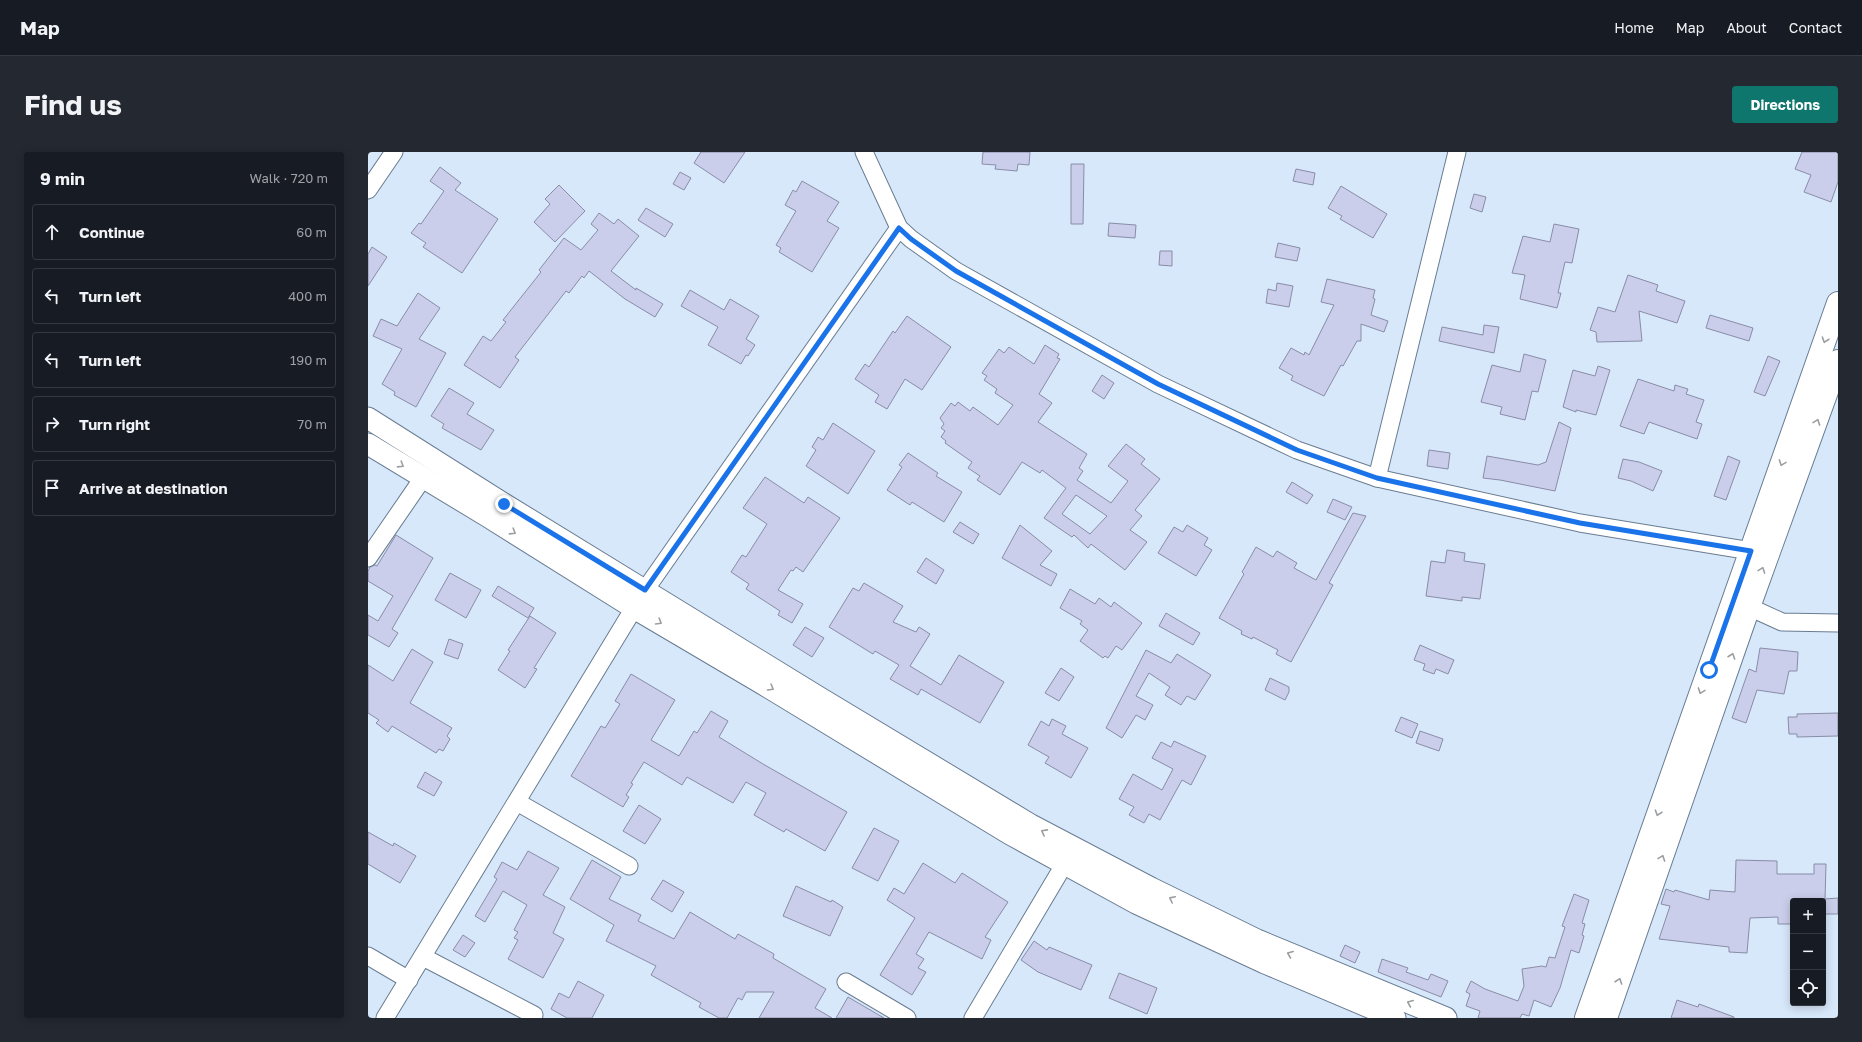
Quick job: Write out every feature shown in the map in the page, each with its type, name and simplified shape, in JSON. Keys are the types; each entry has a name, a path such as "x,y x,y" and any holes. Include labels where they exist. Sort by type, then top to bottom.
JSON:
{"main road":[{"path":"1586,1018 1838,303"},
{"path":"1606,1018 1749,607 1838,361"}],"street":[{"path":"368,190 394,152"},
{"path":"864,152 899,228 911,239 956,271 1158,384 1297,450 1377,478 1580,523 1751,551"},
{"path":"1377,478 1457,152"},
{"path":"385,1018 645,590 899,228"},
{"path":"368,418 504,504 820,698 1031,825 1069,856 1136,903 1250,957 1395,1018"},
{"path":"368,444 634,608 763,684 1010,834 1151,888 1257,940 1446,1018"},
{"path":"368,558 423,478"},
{"path":"1749,607 1782,622 1838,624"},
{"path":"517,802 629,866"},
{"path":"973,1018 1069,856"},
{"path":"368,956 409,980"},
{"path":"423,957 534,1015"},
{"path":"846,982 907,1018"}],"building":[{"path":"701,152 745,152 724,183 694,163"},
{"path":"983,152 1030,152 1029,165 1018,164 1017,171 995,169 996,165 982,164"},
{"path":"1802,152 1838,152 1838,182 1831,202 1804,192 1811,175 1795,169"},
{"path":"1071,164 1084,164 1083,224 1071,224"},
{"path":"440,167 461,183 455,190 498,219 462,273 423,247 426,243 411,233 419,223 421,224 444,191 430,181"},
{"path":"1296,169 1315,173 1313,185 1293,181"},
{"path":"680,172 691,178 684,190 673,184"},
{"path":"802,181 839,202 827,221 839,228 812,272 779,252 781,248 776,245 796,211 785,205 793,190 796,192"},
{"path":"559,185 585,211 555,242 534,222 550,204 545,199"},
{"path":"1341,186 1387,214 1373,238 1340,219 1342,216 1328,208"},
{"path":"1474,194 1486,197 1482,212 1470,208"},
{"path":"646,208 673,224 665,237 638,220"},
{"path":"599,213 614,224 618,219 639,236 611,271 636,290 636,288 663,304 655,317 625,299 589,271 584,278 582,276 569,293 566,291 515,357 519,360 500,388 464,365 483,336 491,341 506,322 503,320 541,272 539,270 564,238 581,250 598,230 591,224"},
{"path":"1109,223 1136,225 1135,238 1108,236"},
{"path":"1554,224 1579,229 1572,263 1565,262 1558,293 1561,293 1557,308 1520,299 1525,275 1512,273 1523,236 1550,242"},
{"path":"1278,243 1300,248 1297,261 1275,257"},
{"path":"372,247 387,257 368,286 368,254"},
{"path":"1160,251 1172,251 1172,266 1159,265"},
{"path":"1628,275 1658,285 1656,291 1685,301 1677,323 1639,311 1642,341 1597,342 1596,332 1590,330 1598,307 1615,312"},
{"path":"1327,279 1375,290 1373,298 1375,299 1371,315 1388,321 1384,332 1361,324 1361,341 1357,341 1343,366 1341,365 1324,396 1291,380 1293,376 1279,368 1291,348 1304,355 1305,352 1309,355 1334,305 1321,302"},
{"path":"1277,283 1293,286 1289,307 1266,303 1268,289 1276,291"},
{"path":"690,290 724,310 730,299 759,316 746,339 755,345 748,356 746,355 741,364 708,345 718,327 681,306"},
{"path":"418,293 440,308 419,339 446,353 416,407 394,395 395,392 382,384 402,349 373,336 381,319 397,326"},
{"path":"1710,315 1753,328 1749,341 1706,328"},
{"path":"907,316 951,347 922,390 905,379 887,409 875,402 879,395 855,379 865,364 869,367 893,331 895,333"},
{"path":"1484,325 1499,327 1494,353 1439,341 1442,327 1483,335"},
{"path":"1045,345 1059,354 1057,358 1060,359 1039,394 1052,403 1038,422 1087,454 1079,468 1083,471 1077,480 1111,503 1128,481 1108,466 1126,444 1145,459 1141,464 1160,479 1135,510 1142,516 1130,530 1147,542 1125,570 1091,544 1088,548 1074,535 1072,537 1044,518 1066,488 1042,470 1040,473 1022,462 1000,495 977,480 980,476 968,468 972,462 945,443 946,441 941,437 945,431 941,428 944,424 940,418 951,403 955,406 958,402 970,411 973,407 998,425 1013,405 995,393 997,389 984,380 987,376 982,373 999,349 1004,353 1009,347 1034,364","holes":["1076,495 1107,516 1090,534 1062,514"]},
{"path":"1524,354 1546,360 1538,392 1532,391 1525,420 1500,414 1502,407 1481,402 1492,365 1520,372"},
{"path":"1768,356 1780,361 1765,396 1754,392"},
{"path":"1598,366 1610,370 1596,415 1576,410 1576,412 1563,407 1573,370 1595,376"},
{"path":"1102,375 1114,383 1104,399 1092,391"},
{"path":"1638,379 1674,391 1675,385 1688,389 1686,394 1704,400 1696,422 1702,424 1697,439 1649,422 1644,434 1620,426"},
{"path":"449,388 474,403 467,414 494,430 481,450 442,428 444,424 431,416"},
{"path":"1559,422 1571,428 1555,491 1483,478 1487,456 1538,465 1546,462"},
{"path":"833,423 875,451 848,494 806,466 816,450 812,447 818,437 823,440"},
{"path":"1429,450 1450,453 1448,469 1427,466"},
{"path":"908,453 938,473 936,476 962,492 944,522 912,502 910,505 887,490 902,467 899,465"},
{"path":"1728,456 1740,461 1726,500 1714,496"},
{"path":"1623,459 1639,462 1662,471 1653,491 1631,481 1618,478"},
{"path":"765,477 804,503 808,497 840,518 803,572 796,567 793,571 791,570 778,590 803,604 792,623 778,615 780,611 746,589 749,584 731,572 742,555 746,557 767,524 743,508"},
{"path":"1292,482 1313,495 1307,504 1286,492"},
{"path":"1333,499 1352,507 1345,520 1327,512"},
{"path":"1353,513 1366,516 1329,583 1333,585 1291,662 1276,654 1278,650 1253,637 1252,639 1241,634 1242,631 1219,618 1244,574 1242,572 1256,547 1273,557 1277,551 1297,563 1294,568 1316,580"},
{"path":"960,522 979,534 973,544 953,532"},
{"path":"1020,525 1052,551 1040,565 1057,574 1051,586 1002,558"},
{"path":"1187,525 1208,538 1204,545 1212,550 1196,576 1158,553 1174,527 1183,532"},
{"path":"396,535 433,558 392,629 398,633 389,647 368,635 368,615 378,621 393,596 368,581 368,571 370,567 375,565 377,566"},
{"path":"1447,550 1465,553 1464,561 1485,564 1480,599 1462,597 1462,601 1426,596 1431,561 1445,563"},
{"path":"926,558 944,570 936,584 917,572"},
{"path":"450,573 481,590 466,618 435,600"},
{"path":"864,583 903,606 893,622 916,632 919,627 930,634 910,666 941,685 959,655 1004,682 980,723 921,689 918,695 890,679 899,665 875,651 873,654 829,627 853,588 859,591"},
{"path":"498,586 534,608 528,618 492,596"},
{"path":"1070,589 1095,604 1099,598 1111,607 1114,602 1142,623 1122,650 1116,646 1108,658 1105,656 1103,658 1080,641 1088,630 1080,624 1082,621 1060,608"},
{"path":"1166,613 1200,633 1193,645 1159,626"},
{"path":"530,616 556,633 534,668 537,669 525,688 498,670 510,651 508,650"},
{"path":"805,627 824,638 812,657 793,645"},
{"path":"449,639 463,644 458,659 444,654"},
{"path":"1420,645 1454,660 1448,674 1436,669 1434,674 1423,670 1425,664 1414,660"},
{"path":"1760,648 1798,652 1797,671 1789,671 1784,694 1757,690 1746,723 1732,718 1749,669 1756,672"},
{"path":"412,649 433,662 410,703 452,728 447,736 450,739 443,751 439,749 436,753 392,726 388,732 376,723 379,720 368,713 368,665 393,681"},
{"path":"1146,650 1171,663 1177,654 1211,675 1195,700 1187,696 1181,705 1165,695 1170,687 1149,673 1136,696 1153,705 1145,720 1136,715 1122,738 1106,728"},
{"path":"1061,668 1074,677 1059,701 1045,693"},
{"path":"631,674 675,700 651,740 679,756 694,731 697,733 711,711 728,721 719,737 847,812 825,851 786,829 784,832 754,815 766,793 746,782 733,803 687,777 682,785 644,762 631,783 633,784 626,795 629,797 623,807 571,776 601,726 605,728 620,704 615,701"},
{"path":"1270,678 1289,687 1289,692 1285,700 1265,690"},
{"path":"1838,713 1838,736 1797,737 1797,734 1789,734 1788,717 1797,717 1797,714"},
{"path":"1401,717 1418,724 1412,738 1395,731"},
{"path":"1052,719 1066,726 1062,734 1088,748 1071,778 1045,763 1049,757 1028,745 1041,721 1049,726"},
{"path":"1420,731 1443,739 1439,751 1416,743"},
{"path":"1174,741 1206,756 1191,785 1182,780 1160,820 1149,814 1144,823 1129,815 1134,807 1119,799 1133,774 1162,790 1173,769 1152,758 1161,742 1171,747"},
{"path":"425,772 442,782 434,796 417,787"},
{"path":"639,805 661,819 645,844 623,831"},
{"path":"874,828 899,841 878,881 852,868"},
{"path":"368,832 393,846 394,843 416,856 400,883 368,864"},
{"path":"528,851 559,868 543,895 565,907 553,933 564,939 543,978 508,959 518,940 514,938 518,932 514,930 527,905 503,891 485,922 475,916 497,879 494,877 502,862 517,870"},
{"path":"592,860 621,877 609,899 641,915 638,921 674,939 690,912 735,939 738,934 774,954 773,958 826,989 815,1008 832,1018 759,1018 774,992 746,992 742,1000 738,998 727,1018 719,1018 699,1007 701,1003 651,975 656,966 606,941 614,925 570,899"},
{"path":"1736,860 1777,861 1777,874 1814,874 1814,864 1826,864 1825,898 1790,898 1790,924 1778,924 1778,917 1750,918 1747,953 1729,952 1729,947 1659,939 1670,906 1661,904 1666,889 1674,892 1675,890 1709,900 1710,890 1735,892"},
{"path":"923,863 955,883 962,873 1008,902 985,937 991,940 982,959 929,932 916,954 924,959 918,968 926,972 912,995 880,975 915,918 887,900 894,888 904,894"},
{"path":"663,880 684,892 672,912 651,899"},
{"path":"796,886 831,902 832,900 843,907 830,936 783,916"},
{"path":"1574,894 1589,900 1582,923 1585,924 1582,935 1584,936 1579,953 1571,950 1560,988 1551,1007 1534,1000 1529,1016 1522,1014 1520,1018 1478,1018 1480,1011 1466,1006 1470,994 1466,992 1471,981 1485,989 1518,1001 1524,986 1522,969 1542,966 1546,967 1549,957 1555,958 1565,927 1562,926"},
{"path":"1838,898 1838,914 1826,914 1826,899"},
{"path":"463,935 475,943 465,957 453,950"},
{"path":"1034,941 1047,950 1049,947 1092,965 1081,990 1038,972 1021,960"},
{"path":"1345,945 1360,952 1355,963 1340,956"},
{"path":"1382,959 1408,968 1406,972 1428,980 1431,974 1448,981 1441,997 1378,972"},
{"path":"1119,973 1157,988 1147,1014 1109,998"},
{"path":"578,981 604,995 592,1018 567,1018 551,1009 559,993 569,998"},
{"path":"848,997 884,1018 836,1018"},
{"path":"1677,1000 1698,1007 1699,1004 1734,1018 1671,1018"}],"route":[{"path":"504,504 645,590 899,228 911,239 956,271 1088,345 1158,384 1297,450 1377,478 1580,523 1751,551 1709,670"}]}
